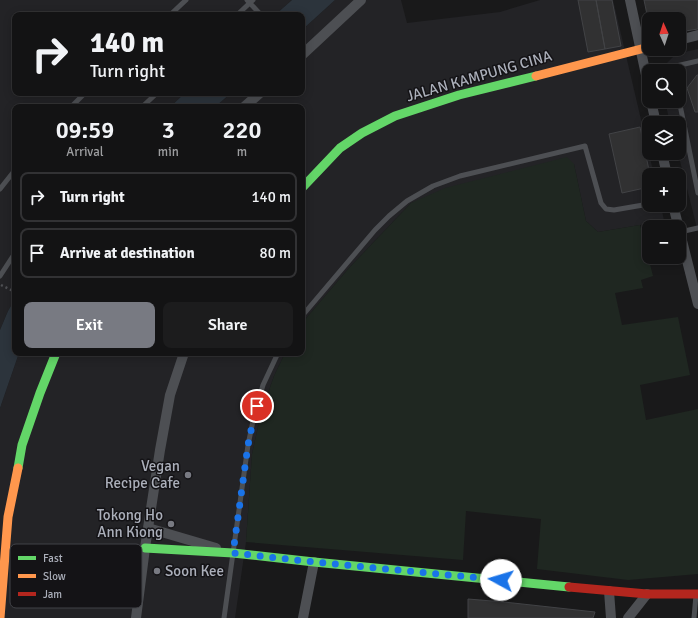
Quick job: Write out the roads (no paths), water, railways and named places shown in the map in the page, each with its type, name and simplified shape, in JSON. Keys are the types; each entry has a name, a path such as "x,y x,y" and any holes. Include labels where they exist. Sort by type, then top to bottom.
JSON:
{"street":[{"path":"305,52 361,0"},
{"path":"630,0 642,38"},
{"path":"686,38 698,35"},
{"name":"JALAN KAMPUNG CINA","path":"305,185 340,148 362,133 395,116 459,95 642,49"},
{"path":"247,104 257,96"},
{"path":"686,256 698,304"},
{"path":"0,618 8,517 22,445 55,356"},
{"path":"142,571 160,450 170,395 183,356"},
{"path":"148,528 233,553"},
{"path":"145,548 233,553 609,591 648,594 698,593"},
{"path":"304,618 314,562"},
{"path":"609,591 611,618"},
{"path":"628,618 648,594"},
{"path":"136,618 137,608"}],"lane":[{"path":"173,12 186,0"},
{"path":"240,12 250,1 259,12"},
{"path":"685,64 698,61"},
{"path":"74,104 82,96"},
{"path":"145,104 154,96"},
{"path":"681,108 698,192"},
{"path":"305,312 375,230 389,216 408,201 433,186 460,176 585,146 601,203 606,209 614,210 642,205"},
{"path":"0,189 12,174"},
{"path":"686,231 698,228"},
{"path":"0,276 12,258"},
{"path":"224,618 248,445 254,416 263,385 277,356"},
{"path":"694,618 698,593"}],"place":[{"name":"Vegan Recipe Cafe","path":"188,475"},
{"name":"Tokong Ho Ann Kiong","path":"171,524"},
{"name":"Soon Kee","path":"157,571"}]}
